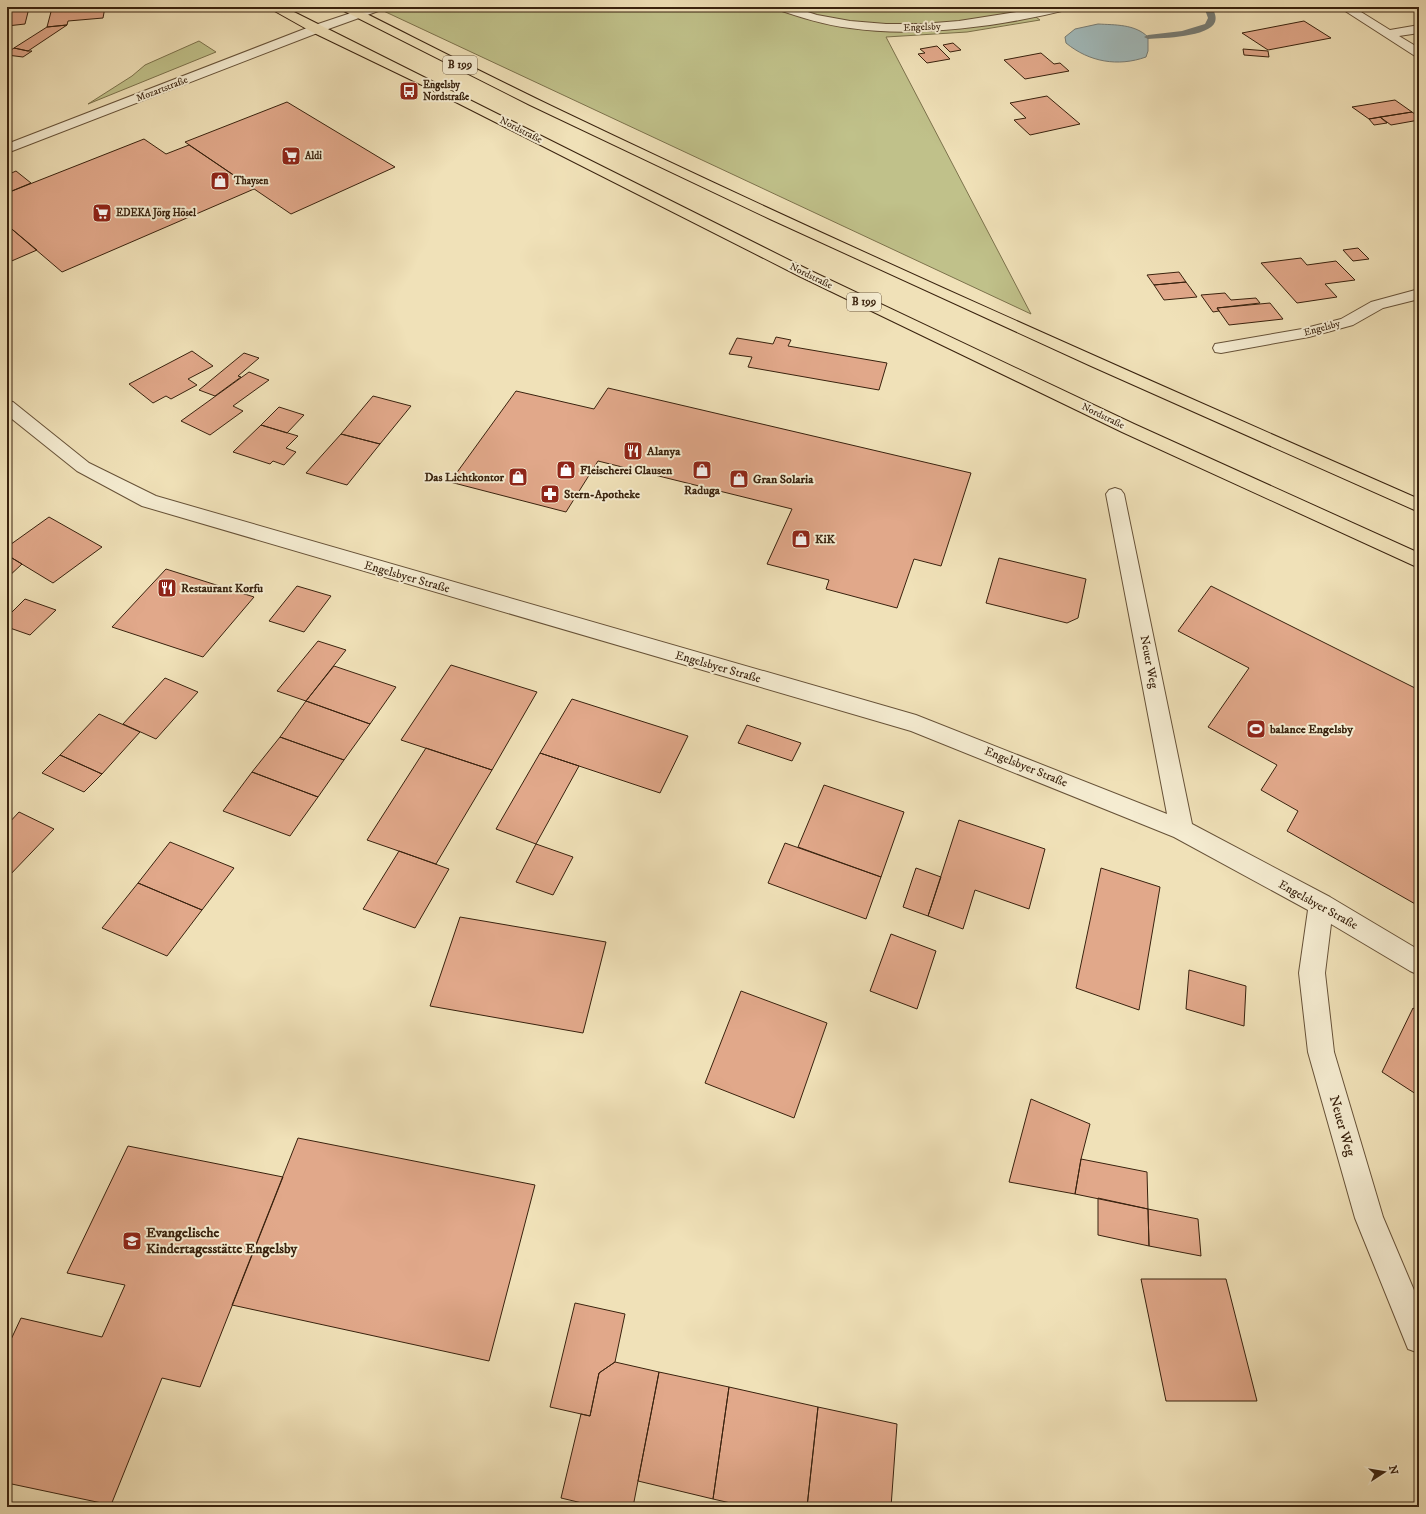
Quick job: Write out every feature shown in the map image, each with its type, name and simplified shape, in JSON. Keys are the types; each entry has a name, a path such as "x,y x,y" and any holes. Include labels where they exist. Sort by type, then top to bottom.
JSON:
{"main road":[{"name":"Nordstraße","path":"275,7 316,29 428,83 804,273 1128,428 1419,560"},
{"name":"B 199","path":"344,7 561,115 1151,388 1419,506"}],"street":[{"name":"Mozartstraße","path":"7,149 316,29 380,7"},
{"name":"Engelsby","path":"780,7 824,21 860,27 895,28 966,24 1066,7"},
{"path":"1345,7 1419,53"},
{"path":"1388,34 1419,29"},
{"name":"Engelsby","path":"1220,348 1303,334 1346,322 1377,305 1419,294"},
{"name":"Engelsbyer Straße","path":"7,406 84,467 149,501 916,724 1182,830 1321,905 1419,963"},
{"name":"Neuer Weg","path":"1115,494 1182,830"},
{"name":"Neuer Weg","path":"1321,905 1312,973 1321,1052 1369,1218 1419,1338"}],"green space":[{"path":"375,7 1022,7 1040,20 967,32 886,37 1031,314"},
{"path":"199,41 216,52 88,104 132,76 145,65"}],"water":[{"path":"1098,24 1131,27 1143,33 1148,37 1148,51 1146,57 1125,62 1104,61 1084,55 1066,43 1065,37 1075,29"}],"building":[{"path":"105,7 103,18 68,21 67,25 47,27 52,8"},
{"path":"29,8 25,24 7,26 7,10"},
{"path":"1304,21 1331,38 1268,50 1242,33"},
{"path":"67,25 28,51 14,48 47,27"},
{"path":"953,43 961,50 950,52 943,45"},
{"path":"937,46 950,59 927,63 918,54 925,53 920,49"},
{"path":"14,48 32,51 23,57 7,55 7,53"},
{"path":"1243,49 1268,51 1269,57 1244,55"},
{"path":"1041,53 1054,64 1060,63 1069,71 1025,79 1004,60"},
{"path":"1047,96 1080,124 1030,135 1014,120 1026,118 1010,103"},
{"path":"1395,100 1412,112 1369,119 1352,107"},
{"name":"Aldi","path":"287,102 395,167 291,214 185,142"},
{"path":"1412,112 1419,117 1419,120 1391,125 1380,117"},
{"path":"1380,117 1387,123 1374,125 1369,119"},
{"name":"EDEKA Jörg Hösel","path":"144,139 166,154 189,145 254,189 62,272 7,225 7,193"},
{"path":"16,171 31,183 7,193 7,175"},
{"path":"7,225 37,250 7,263"},
{"path":"1358,248 1369,259 1353,261 1343,250"},
{"path":"1301,258 1307,265 1336,261 1355,280 1325,284 1337,297 1297,303 1261,263"},
{"path":"1179,272 1186,282 1154,285 1147,275"},
{"path":"1186,282 1197,297 1164,300 1154,285"},
{"path":"1225,293 1231,300 1256,298 1260,303 1217,308 1219,311 1213,312 1201,295"},
{"path":"1270,303 1283,319 1229,325 1217,308"},
{"path":"776,337 791,340 788,346 887,363 879,390 748,367 752,357 729,354 737,338 773,344"},
{"path":"192,351 213,366 188,379 197,385 171,399 166,396 153,403 129,384"},
{"path":"244,353 259,358 238,376 241,377 215,396 199,390"},
{"path":"249,372 269,380 233,406 243,411 210,435 181,421"},
{"path":"608,388 971,473 941,566 914,559 897,608 826,589 829,580 767,564 792,509 598,461 566,512 450,482 516,391 594,409"},
{"path":"373,396 411,406 380,444 341,434"},
{"path":"279,407 304,415 287,433 261,425"},
{"path":"261,425 298,436 286,448 296,452 284,465 273,461 270,464 233,452"},
{"path":"341,434 380,444 347,485 306,473"},
{"path":"49,517 102,547 53,583 7,555 7,547"},
{"path":"7,555 22,564 7,578"},
{"path":"999,558 1086,579 1078,618 1067,623 986,603"},
{"path":"166,569 254,597 203,657 112,627"},
{"path":"297,586 331,596 304,632 269,621"},
{"path":"1211,586 1419,690 1419,901 1417,905 1287,831 1298,811 1261,790 1277,765 1208,727 1249,668 1178,631"},
{"path":"25,599 56,610 30,635 7,627 7,617"},
{"path":"318,641 346,650 306,701 277,691"},
{"path":"451,665 537,692 492,770 401,740"},
{"path":"334,666 396,687 370,724 306,701"},
{"path":"165,678 198,692 156,739 123,724"},
{"path":"572,699 688,736 660,793 540,753"},
{"path":"306,701 370,724 344,760 280,737"},
{"path":"99,714 140,732 102,774 60,755"},
{"path":"747,725 801,743 792,761 738,743"},
{"path":"280,737 344,760 318,797 252,772"},
{"path":"426,748 492,770 436,864 367,840"},
{"path":"540,753 579,766 536,844 496,829"},
{"path":"60,755 102,774 84,792 42,773"},
{"path":"252,772 318,797 290,836 223,811"},
{"path":"824,785 904,812 881,877 798,847"},
{"path":"19,812 54,829 7,878 7,825"},
{"path":"959,820 1045,849 1029,909 975,890 963,929 928,916"},
{"path":"170,842 234,868 202,910 138,883"},
{"path":"785,843 881,877 866,919 768,883"},
{"path":"536,844 573,857 553,895 516,882"},
{"path":"399,851 449,869 415,928 363,909"},
{"path":"916,868 941,877 928,916 903,907"},
{"path":"1101,868 1160,887 1139,1010 1076,988"},
{"path":"138,883 202,910 167,956 102,928"},
{"path":"460,917 606,942 583,1033 430,1006"},
{"path":"891,934 936,951 917,1009 870,991"},
{"path":"1189,970 1246,986 1244,1026 1186,1009"},
{"path":"741,991 827,1023 794,1118 705,1083"},
{"path":"1413,1008 1419,1012 1419,1096 1382,1072"},
{"path":"1031,1099 1090,1124 1081,1159 1075,1194 1009,1182"},
{"path":"298,1138 535,1185 489,1361 232,1305"},
{"path":"128,1146 283,1177 200,1387 162,1378 111,1505 7,1483 7,1348 21,1318 102,1337 125,1285 67,1273"},
{"path":"1081,1159 1147,1172 1148,1209 1075,1194"},
{"path":"1098,1198 1148,1209 1149,1246 1098,1235"},
{"path":"1148,1209 1198,1219 1201,1256 1149,1246"},
{"path":"1141,1279 1226,1279 1257,1401 1166,1401"},
{"path":"575,1303 625,1314 615,1362 599,1373 590,1416 550,1407"},
{"path":"615,1362 659,1372 633,1507 599,1507 561,1498 581,1414 590,1416 599,1373"},
{"path":"659,1372 729,1387 713,1499 638,1481"},
{"path":"729,1387 818,1407 807,1507 748,1507 713,1499"},
{"path":"818,1407 897,1424 891,1507 807,1507"},
{"path":"1209,1503 1274,1504 1275,1507 1210,1507"},
{"path":"1274,1504 1366,1506 1367,1507 1275,1507"}],"waterway":[{"path":"1148,37 1182,34 1208,26 1212,18 1208,7"}],"place":[{"name":"Engelsby Nordstraße","path":"409,91"},
{"name":"Aldi","path":"291,156"},
{"name":"Thaysen","path":"220,181"},
{"name":"EDEKA Jörg Hösel","path":"102,213"},
{"name":"Alanya","path":"633,451"},
{"name":"Fleischerei Clausen","path":"566,470"},
{"name":"Raduga","path":"702,470"},
{"name":"Das Lichtkontor","path":"518,477"},
{"name":"Gran Solaria","path":"739,479"},
{"name":"Stern-Apotheke","path":"550,494"},
{"name":"KiK","path":"801,539"},
{"name":"Restaurant Korfu","path":"167,588"},
{"name":"balance Engelsby","path":"1256,729"},
{"name":"Evangelische Kindertagesstätte Engelsby","path":"132,1241"}]}
